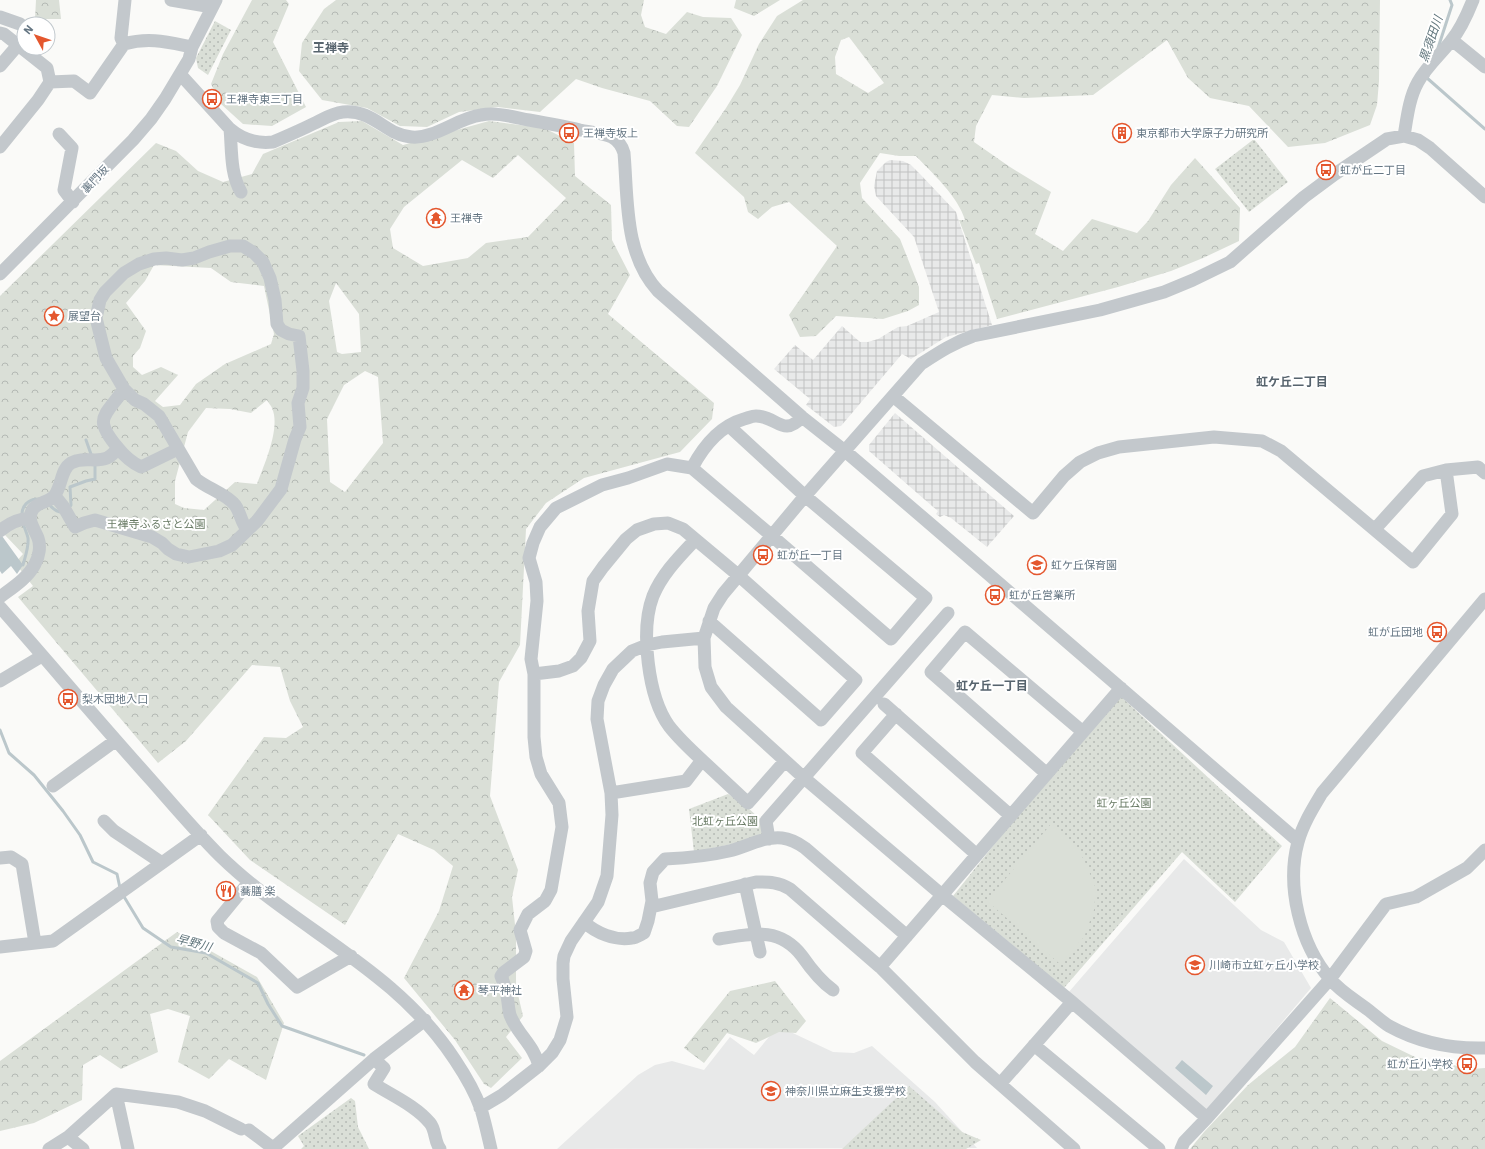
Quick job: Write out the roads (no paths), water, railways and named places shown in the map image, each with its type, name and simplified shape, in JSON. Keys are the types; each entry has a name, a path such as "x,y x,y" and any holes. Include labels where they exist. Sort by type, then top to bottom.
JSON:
{"street":[{"path":"124,44 121,38 125,0"},
{"path":"172,0 214,4"},
{"path":"1404,136 1412,96 1418,83 1427,68 1452,40 1466,18 1473,0"},
{"name":"裏門坂","path":"0,274 73,202 133,140 151,119 189,60 192,47 214,4"},
{"path":"0,18 16,23"},
{"path":"0,33 4,34 16,43"},
{"path":"50,82 74,81 90,92 124,44 136,41 161,40 192,47"},
{"path":"1452,40 1485,67"},
{"path":"0,66 16,47"},
{"path":"0,147 38,100 50,82 47,68 32,56"},
{"path":"180,74 230,128 245,140 264,143 273,142 331,115 341,112 364,114 375,119 401,136 413,138 423,137 470,117 495,114 611,136 623,147 632,242 638,260 646,276 658,291 802,418 845,451 1298,841"},
{"path":"230,128 232,165 237,185 241,192"},
{"path":"59,134 72,148 64,190 73,202"},
{"path":"1207,1118 1072,1002 942,895 803,777 726,708 711,687 705,667 704,638 709,621 714,608 723,594 805,496 921,364 941,350 958,341 973,336 1100,310 1164,292 1193,280 1230,262 1304,197 1387,139 1404,136 1418,140 1430,148 1485,197"},
{"path":"49,499 63,506 75,528 84,523 95,520 152,537 176,554 189,557 219,551 232,545 248,530 261,517 282,489 295,439 300,427 298,403 303,388 303,371 299,336 289,334 281,330 277,324 275,300 270,278 262,262 254,253 243,246 230,246 194,258 182,260 166,258 154,259 139,264 124,272 112,283 100,300 96,318 106,358 124,388 135,400 144,404 159,416 196,479 202,484 228,497 236,506 244,527 248,530"},
{"path":"124,388 106,411 104,420 104,429 124,456 132,463 141,467 178,449"},
{"path":"893,396 1033,513 1064,476 1080,462 1098,452 1119,447 1214,437 1262,441 1281,451 1413,562 1452,514 1446,470"},
{"path":"692,468 704,448 712,439 738,420 755,416 768,419 786,427 795,425 802,418"},
{"path":"539,1066 537,1058 529,1043 518,1029 510,1015 506,991 501,976 524,958 526,951 520,930 528,914 545,901 551,890 562,827 559,803 541,774 536,757 534,737 534,674 531,659 537,601 536,582 530,558 533,543 546,519 556,508 602,485 628,478 667,464 692,468 891,639 926,598 805,496 728,426"},
{"path":"0,531 8,524 25,519 33,509 49,499 63,478 63,473 69,464 79,460 107,458 118,448"},
{"path":"1375,529 1423,476 1446,470 1483,468"},
{"path":"0,597 29,573 35,564 39,547 38,538 30,522 25,519"},
{"path":"534,674 559,671 573,666 581,658 590,641 588,611 593,581 626,539 637,530 654,524 668,523 683,529 738,575 856,680 821,720 709,621"},
{"path":"695,540 663,577 653,597 648,626 647,645 651,682 661,709 668,724 679,738 748,803 785,761"},
{"path":"1485,600 1322,793 1308,818 1298,841 1294,867 1295,899 1302,929 1309,948 1330,979 1347,995 1387,1025 1403,1033 1435,1044 1474,1049 1485,1048"},
{"path":"0,607 115,741 220,856 264,894 351,956 408,1002 425,1020 446,1046 463,1072 480,1108 490,1149"},
{"path":"769,839 766,821 948,612"},
{"path":"1047,774 931,672 965,632 1083,732"},
{"path":"480,1108 502,1095 539,1066 552,1053 560,1040 567,1017 563,979 564,956 571,941 598,902 607,876 612,815 611,793 597,719 598,701 604,685 612,669 632,651 647,645 662,642 704,638"},
{"path":"0,681 42,656"},
{"path":"880,967 1121,688"},
{"path":"884,704 1010,816"},
{"path":"896,714 862,753 977,855"},
{"path":"53,786 115,741"},
{"path":"611,793 686,781 702,760"},
{"path":"104,821 114,831 162,863"},
{"path":"0,947 53,941 201,836"},
{"path":"584,922 590,928 608,936 632,938 644,933 652,901 650,883 654,872 665,859 685,858 728,851 769,839 782,838 794,841 805,848 907,936"},
{"path":"1181,1149 1184,1142 1330,979 1386,904 1416,897 1467,868 1485,850"},
{"path":"0,858 11,857 22,864 35,943"},
{"path":"249,882 217,921 218,927 224,933 261,953 297,987 351,956"},
{"path":"651,907 756,882 781,884 790,889 880,967 975,1062 1071,1148"},
{"path":"745,884 760,952"},
{"path":"719,939 756,933 775,936 791,946 800,954 822,982 833,990"},
{"path":"1000,1084 1072,1002"},
{"path":"49,1149 68,1137 116,1094 178,1102 205,1111 245,1130 272,1149 374,1059 425,1020"},
{"path":"1034,1046 1159,1149"},
{"path":"374,1059 384,1068 374,1084 419,1112 432,1125 436,1144 440,1149"},
{"path":"116,1094 128,1149"},
{"path":"68,1137 83,1149"}],"waterway":[{"name":"黒須田川","path":"1438,48 1452,5 1450,0"},
{"name":"黒須田川","path":"1428,76 1427,78 1485,129"},
{"path":"86,440 92,457"},
{"path":"68,509 71,505 70,487 95,479 95,464"},
{"path":"22,517 24,506 32,500 39,499"},
{"path":"49,504 54,510 62,512"},
{"path":"23,522 28,536 27,552 23,565"},
{"name":"早野川","path":"0,730 9,753 34,775 63,811 80,835 93,862 117,874 120,888"},
{"name":"早野川","path":"123,895 143,928 171,947 206,953 258,983 268,1004 282,1026 364,1055"}],"place":[{"name":"王禅寺東三丁目","path":"212,99"},
{"name":"王禅寺坂上","path":"569,133"},
{"name":"東京都市大学原子力研究所","path":"1122,133"},
{"name":"虹が丘二丁目","path":"1326,170"},
{"name":"王禅寺","path":"436,218"},
{"name":"展望台","path":"54,316"},
{"name":"虹が丘一丁目","path":"763,555"},
{"name":"虹ケ丘保育園","path":"1037,565"},
{"name":"虹が丘営業所","path":"995,595"},
{"name":"虹が丘団地","path":"1437,632"},
{"name":"梨木団地入口","path":"68,699"},
{"name":"蕎膳 楽","path":"226,891"},
{"name":"川崎市立虹ヶ丘小学校","path":"1195,965"},
{"name":"琴平神社","path":"464,990"},
{"name":"虹が丘小学校","path":"1467,1064"},
{"name":"神奈川県立麻生支援学校","path":"771,1091"}],"district":[{"name":"王禅寺","path":"331,48"},
{"name":"虹ケ丘二丁目","path":"1292,382"},
{"name":"虹ケ丘一丁目","path":"992,686"}],"park label":[{"name":"王禅寺ふるさと公園","path":"156,524"},
{"name":"虹ヶ丘公園","path":"1124,803"},
{"name":"北虹ヶ丘公園","path":"725,821"}]}
